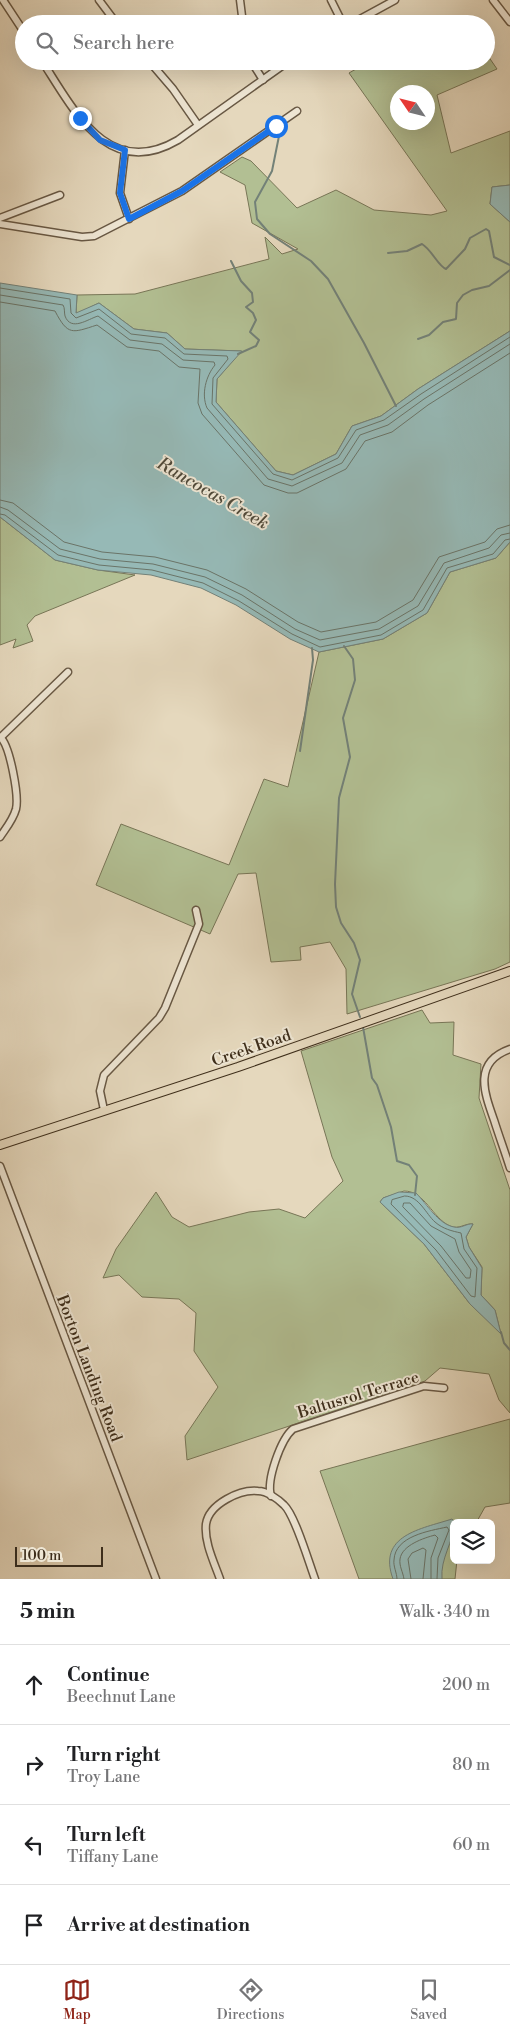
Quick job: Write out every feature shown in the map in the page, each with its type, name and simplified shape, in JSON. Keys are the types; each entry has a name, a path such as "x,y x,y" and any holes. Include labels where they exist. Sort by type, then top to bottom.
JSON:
{"main road":[{"name":"Creek Road","path":"0,1145 238,1067 510,972"}],"street":[{"path":"4,0 15,18"},
{"path":"99,0 110,15"},
{"path":"240,0 242,15"},
{"path":"331,0 338,15"},
{"path":"368,15 395,0"},
{"path":"493,0 510,22"},
{"path":"48,70 92,134 108,145 125,150 148,151 163,147 198,125 277,70"},
{"path":"157,70 173,89 198,125"},
{"path":"257,70 263,80"},
{"path":"0,224 86,237 99,234 182,191 297,111"},
{"path":"125,150 120,193 129,219"},
{"path":"0,218 60,195"},
{"path":"0,837 12,818 17,803 7,747 0,737 68,672"},
{"path":"104,1110 100,1091 104,1075 159,1018 165,1008 199,924 196,910"},
{"path":"510,1049 500,1052 488,1065 484,1074 484,1092 510,1168"},
{"name":"Borton Landing Road","path":"0,1166 156,1579"},
{"name":"Baltusrol Terrace","path":"272,1496 269,1486 282,1444 294,1429 424,1386 444,1388"},
{"path":"220,1579 208,1546 206,1523 212,1511 228,1498 248,1491 258,1490 272,1496 286,1506 315,1579"}],"green space":[{"path":"354,70 495,70 437,95 451,153 510,131 510,185 492,187 490,204 510,222 510,331 418,389 381,416 352,426 336,454 293,475 276,471 216,402 217,379 241,351 185,349 167,333 134,329 99,303 76,314 77,295 135,294 269,259 265,237 282,254 298,249 252,223 245,185 220,172 242,157 251,161 297,208 336,190 374,210 431,215 447,211 349,73"},
{"path":"0,517 55,560 98,570 135,575 35,616 27,625 33,641 13,648 16,639 0,645"},
{"path":"510,542 510,962 495,969 347,1014 346,969 330,942 300,947 301,960 271,962 256,873 238,874 210,934 96,885 121,824 229,865 264,779 288,787 319,652 383,639 427,613 450,572 496,558"},
{"path":"422,1010 430,1023 454,1022 453,1055 481,1064 479,1098 510,1190 510,1413 499,1400 489,1374 440,1368 425,1381 187,1460 185,1436 218,1387 194,1351 196,1313 179,1299 142,1297 119,1275 103,1278 116,1249 156,1192 172,1217 189,1227 249,1212 279,1209 305,1218 343,1181 332,1157 301,1051","holes":["404,1191 418,1195 438,1217 450,1226 456,1227 473,1224 466,1237 469,1247 482,1267 481,1295 495,1310 501,1334 470,1304 424,1244 380,1202 383,1198"]},
{"path":"510,1419 510,1503 485,1507 478,1519 450,1519 450,1564 457,1564 455,1579 359,1579 320,1471"}],"water":[{"path":"510,185 510,222 490,204 492,187"},
{"name":"Rancocas Creek","path":"0,283 77,295 76,313 99,303 134,329 167,333 185,349 242,351 217,379 216,402 276,471 293,475 336,454 352,426 381,416 418,389 510,331 510,542 496,558 450,572 427,613 383,639 319,652 290,639 236,605 201,588 151,575 98,570 55,560 0,517"},
{"path":"399,1192 416,1193 438,1218 448,1225 462,1227 473,1224 466,1237 469,1247 482,1268 481,1295 495,1310 501,1334 470,1304 424,1244 380,1202 383,1198"},
{"path":"450,1520 450,1543 443,1564 442,1579 393,1579 390,1564 391,1552 396,1543 405,1536 427,1526"}],"waterway":[{"path":"279,136 272,171 255,202 257,219 270,234 311,261 328,279 364,343 396,406"},
{"path":"388,253 407,251 422,244 440,265 446,269 465,249 470,238 486,229 489,231 494,257 510,265"},
{"path":"231,261 241,281 252,293 253,302 246,307 253,313 256,320 250,332 259,340 256,346 238,354"},
{"path":"418,339 429,335 443,322 456,319 457,303 463,295 472,290 489,286 510,270"},
{"path":"344,646 353,659 355,680 343,718 350,757 339,798 335,884 336,907 341,923 354,943 360,960 352,994 360,1017"},
{"path":"300,751 313,660 312,648"},
{"path":"363,1027 372,1078 377,1085 391,1127 397,1161 409,1165 417,1176 415,1195"},
{"path":"501,1332 504,1343 510,1350"}],"route":[{"path":"80,118 92,134 100,140 108,145 125,150 121,171 120,193 129,219 182,191 276,126"}]}
